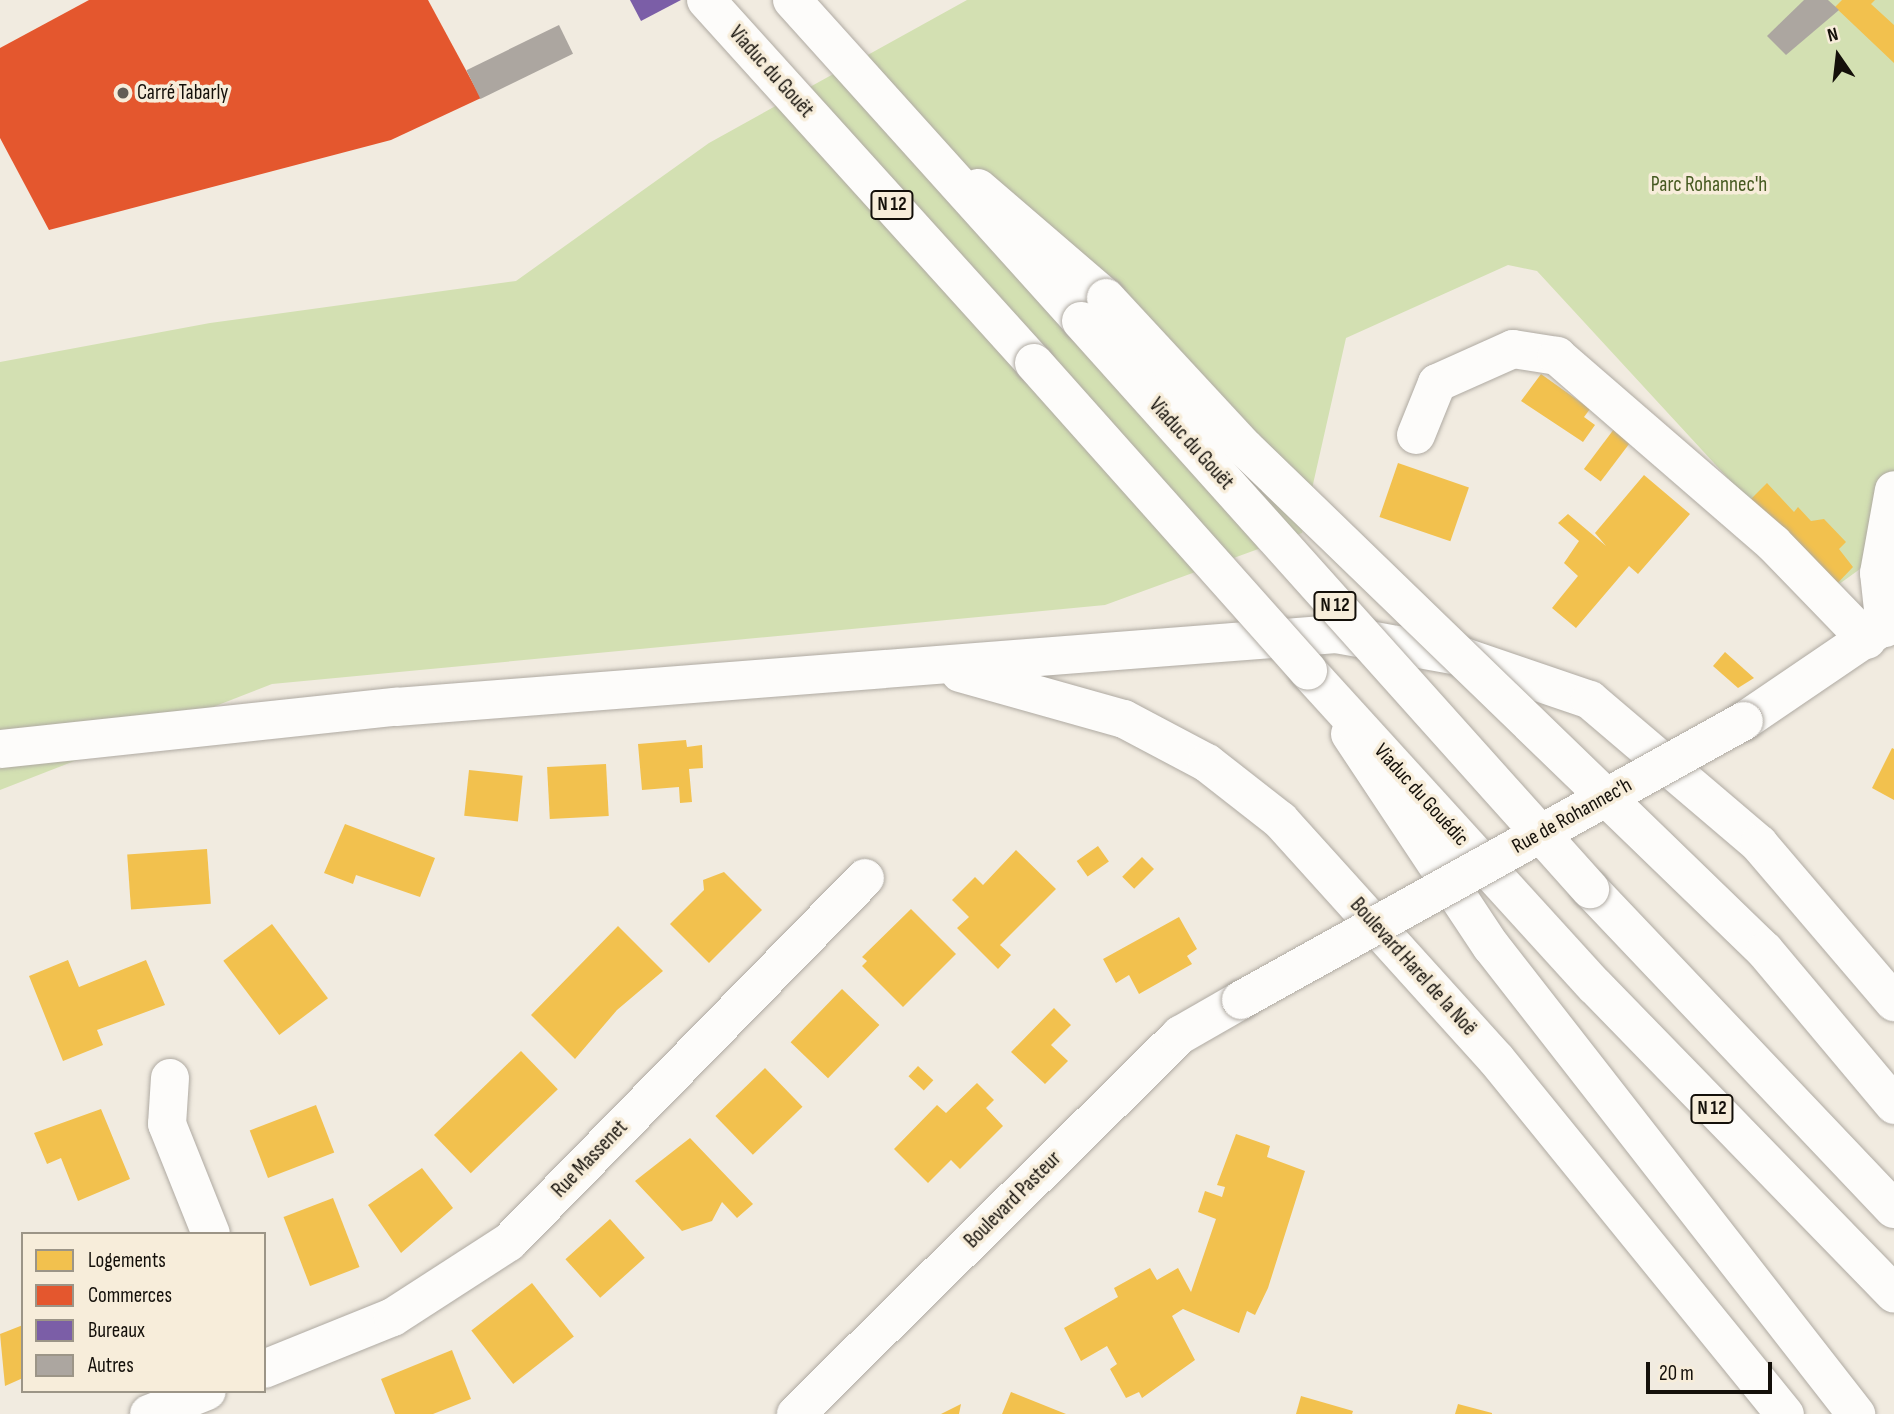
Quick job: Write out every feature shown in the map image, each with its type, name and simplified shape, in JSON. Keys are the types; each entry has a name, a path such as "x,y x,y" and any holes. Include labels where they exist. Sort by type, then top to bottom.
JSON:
{"main road":[{"name":"Viaduc du Gouët","path":"706,0 1308,671"},
{"name":"Viaduc du Gouët","path":"792,0 1590,889 1894,1209"},
{"path":"901,122 1107,298 1245,448 1765,951 1894,1105"},
{"path":"1416,435 1437,383 1513,349 1557,356 1773,543 1882,629"},
{"path":"1882,629 1879,573 1894,490"},
{"name":"Rue de Rohannec'h","path":"1241,1000 1744,721 1882,629"},
{"path":"0,749 396,707 1336,634 1464,656 1590,700 1759,844 1894,1002"},
{"name":"Boulevard Harel de la Noë","path":"934,666 1124,719 1207,763 1280,820 1496,1059 1785,1414"},
{"path":"1308,671 1491,946 1856,1414"},
{"name":"Viaduc du Gouédic","path":"1308,671 1534,920 1894,1294"},
{"name":"Rue Massenet","path":"266,1367 393,1317 509,1242 865,878"},
{"name":"Boulevard Pasteur","path":"796,1414 1180,1035 1241,1000"},
{"path":"170,1078 167,1124 210,1232"},
{"path":"149,1414 202,1393"}],"green space":[{"name":"Parc Rohannec'h","path":"967,0 1894,0 1894,575 1860,569 1831,590 1537,271 1508,265 1346,338 1302,533 1105,605 272,684 0,790 0,362 210,323 516,281 709,143"}],"building: Logements":[{"path":"1842,0 1875,0 1871,4 1894,25 1894,63 1835,7"},
{"path":"1541,374 1590,409 1584,417 1595,425 1583,442 1521,401"},
{"path":"1614,429 1631,442 1601,482 1584,469"},
{"path":"1398,463 1469,487 1450,541 1379,517"},
{"path":"1644,475 1690,514 1638,574 1629,566 1576,628 1552,608 1578,576 1564,563 1579,541 1558,523 1568,514 1606,546 1595,533"},
{"path":"1767,483 1794,512 1798,507 1811,521 1824,519 1846,542 1839,549 1853,567 1831,590 1749,501"},
{"path":"1725,652 1754,678 1738,688 1713,666"},
{"path":"686,740 687,747 702,745 703,768 689,769 692,802 680,803 679,787 642,790 638,744"},
{"path":"1892,748 1894,749 1894,800 1872,788"},
{"path":"606,764 609,816 550,819 547,767"},
{"path":"469,770 523,776 518,821 464,816"},
{"path":"345,824 435,858 420,897 356,875 353,884 324,873"},
{"path":"1098,846 1109,862 1088,876 1077,861"},
{"path":"207,849 211,904 131,909 127,855"},
{"path":"1016,850 1056,889 1000,945 1011,955 998,969 957,928 969,917 952,900 975,877 983,885"},
{"path":"1142,857 1154,869 1134,889 1122,877"},
{"path":"724,872 762,910 709,963 670,924 704,890 703,880"},
{"path":"911,909 956,954 903,1007 862,966 867,961 862,957"},
{"path":"1179,917 1197,949 1187,956 1192,964 1139,994 1129,975 1116,983 1103,959"},
{"path":"272,924 328,998 279,1035 223,961"},
{"path":"618,926 663,971 617,1010 575,1059 531,1015"},
{"path":"68,960 79,987 146,960 165,1005 97,1030 103,1045 63,1061 29,976"},
{"path":"842,989 879,1025 828,1078 791,1042"},
{"path":"1054,1008 1071,1025 1051,1045 1068,1061 1045,1084 1011,1052"},
{"path":"521,1051 558,1089 471,1173 434,1135"},
{"path":"918,1066 933,1080 924,1091 908,1076"},
{"path":"765,1068 803,1107 753,1155 715,1116"},
{"path":"977,1083 994,1100 986,1108 1003,1126 960,1169 951,1160 928,1183 894,1149 937,1105 946,1113"},
{"path":"316,1105 334,1153 268,1178 250,1130"},
{"path":"101,1109 130,1179 78,1201 61,1158 47,1164 34,1133"},
{"path":"1236,1134 1270,1146 1267,1157 1305,1171 1268,1288 1255,1315 1247,1311 1239,1333 1183,1309 1172,1316 1195,1360 1142,1398 1139,1392 1126,1398 1110,1369 1117,1364 1107,1346 1081,1361 1064,1328 1118,1297 1114,1288 1150,1268 1157,1280 1178,1268 1191,1292 1216,1219 1198,1212 1205,1191 1222,1197 1225,1187 1217,1185"},
{"path":"690,1138 753,1204 737,1218 722,1202 712,1221 682,1231 635,1181"},
{"path":"422,1168 453,1208 401,1253 368,1205"},
{"path":"333,1198 360,1267 310,1286 284,1217"},
{"path":"610,1219 645,1258 600,1298 565,1259"},
{"path":"532,1283 574,1337 513,1384 471,1330"},
{"path":"21,1326 21,1379 5,1386 0,1334"},
{"path":"452,1350 471,1399 433,1414 395,1414 381,1379"},
{"path":"1011,1392 1066,1414 1002,1414"},
{"path":"1301,1396 1353,1411 1352,1414 1296,1414"},
{"path":"961,1404 959,1414 941,1414"},
{"path":"1458,1404 1492,1413 1492,1414 1455,1414"}],"building: Commerces":[{"path":"89,0 428,0 481,98 391,140 49,230 0,138 0,48"}],"building: Bureaux":[{"path":"630,0 681,0 641,21"}],"building: Autres":[{"path":"1804,0 1828,0 1839,10 1786,55 1767,36"},
{"path":"559,25 573,54 480,99 466,70"}],"place":[{"name":"Carré Tabarly","path":"123,93"}]}
